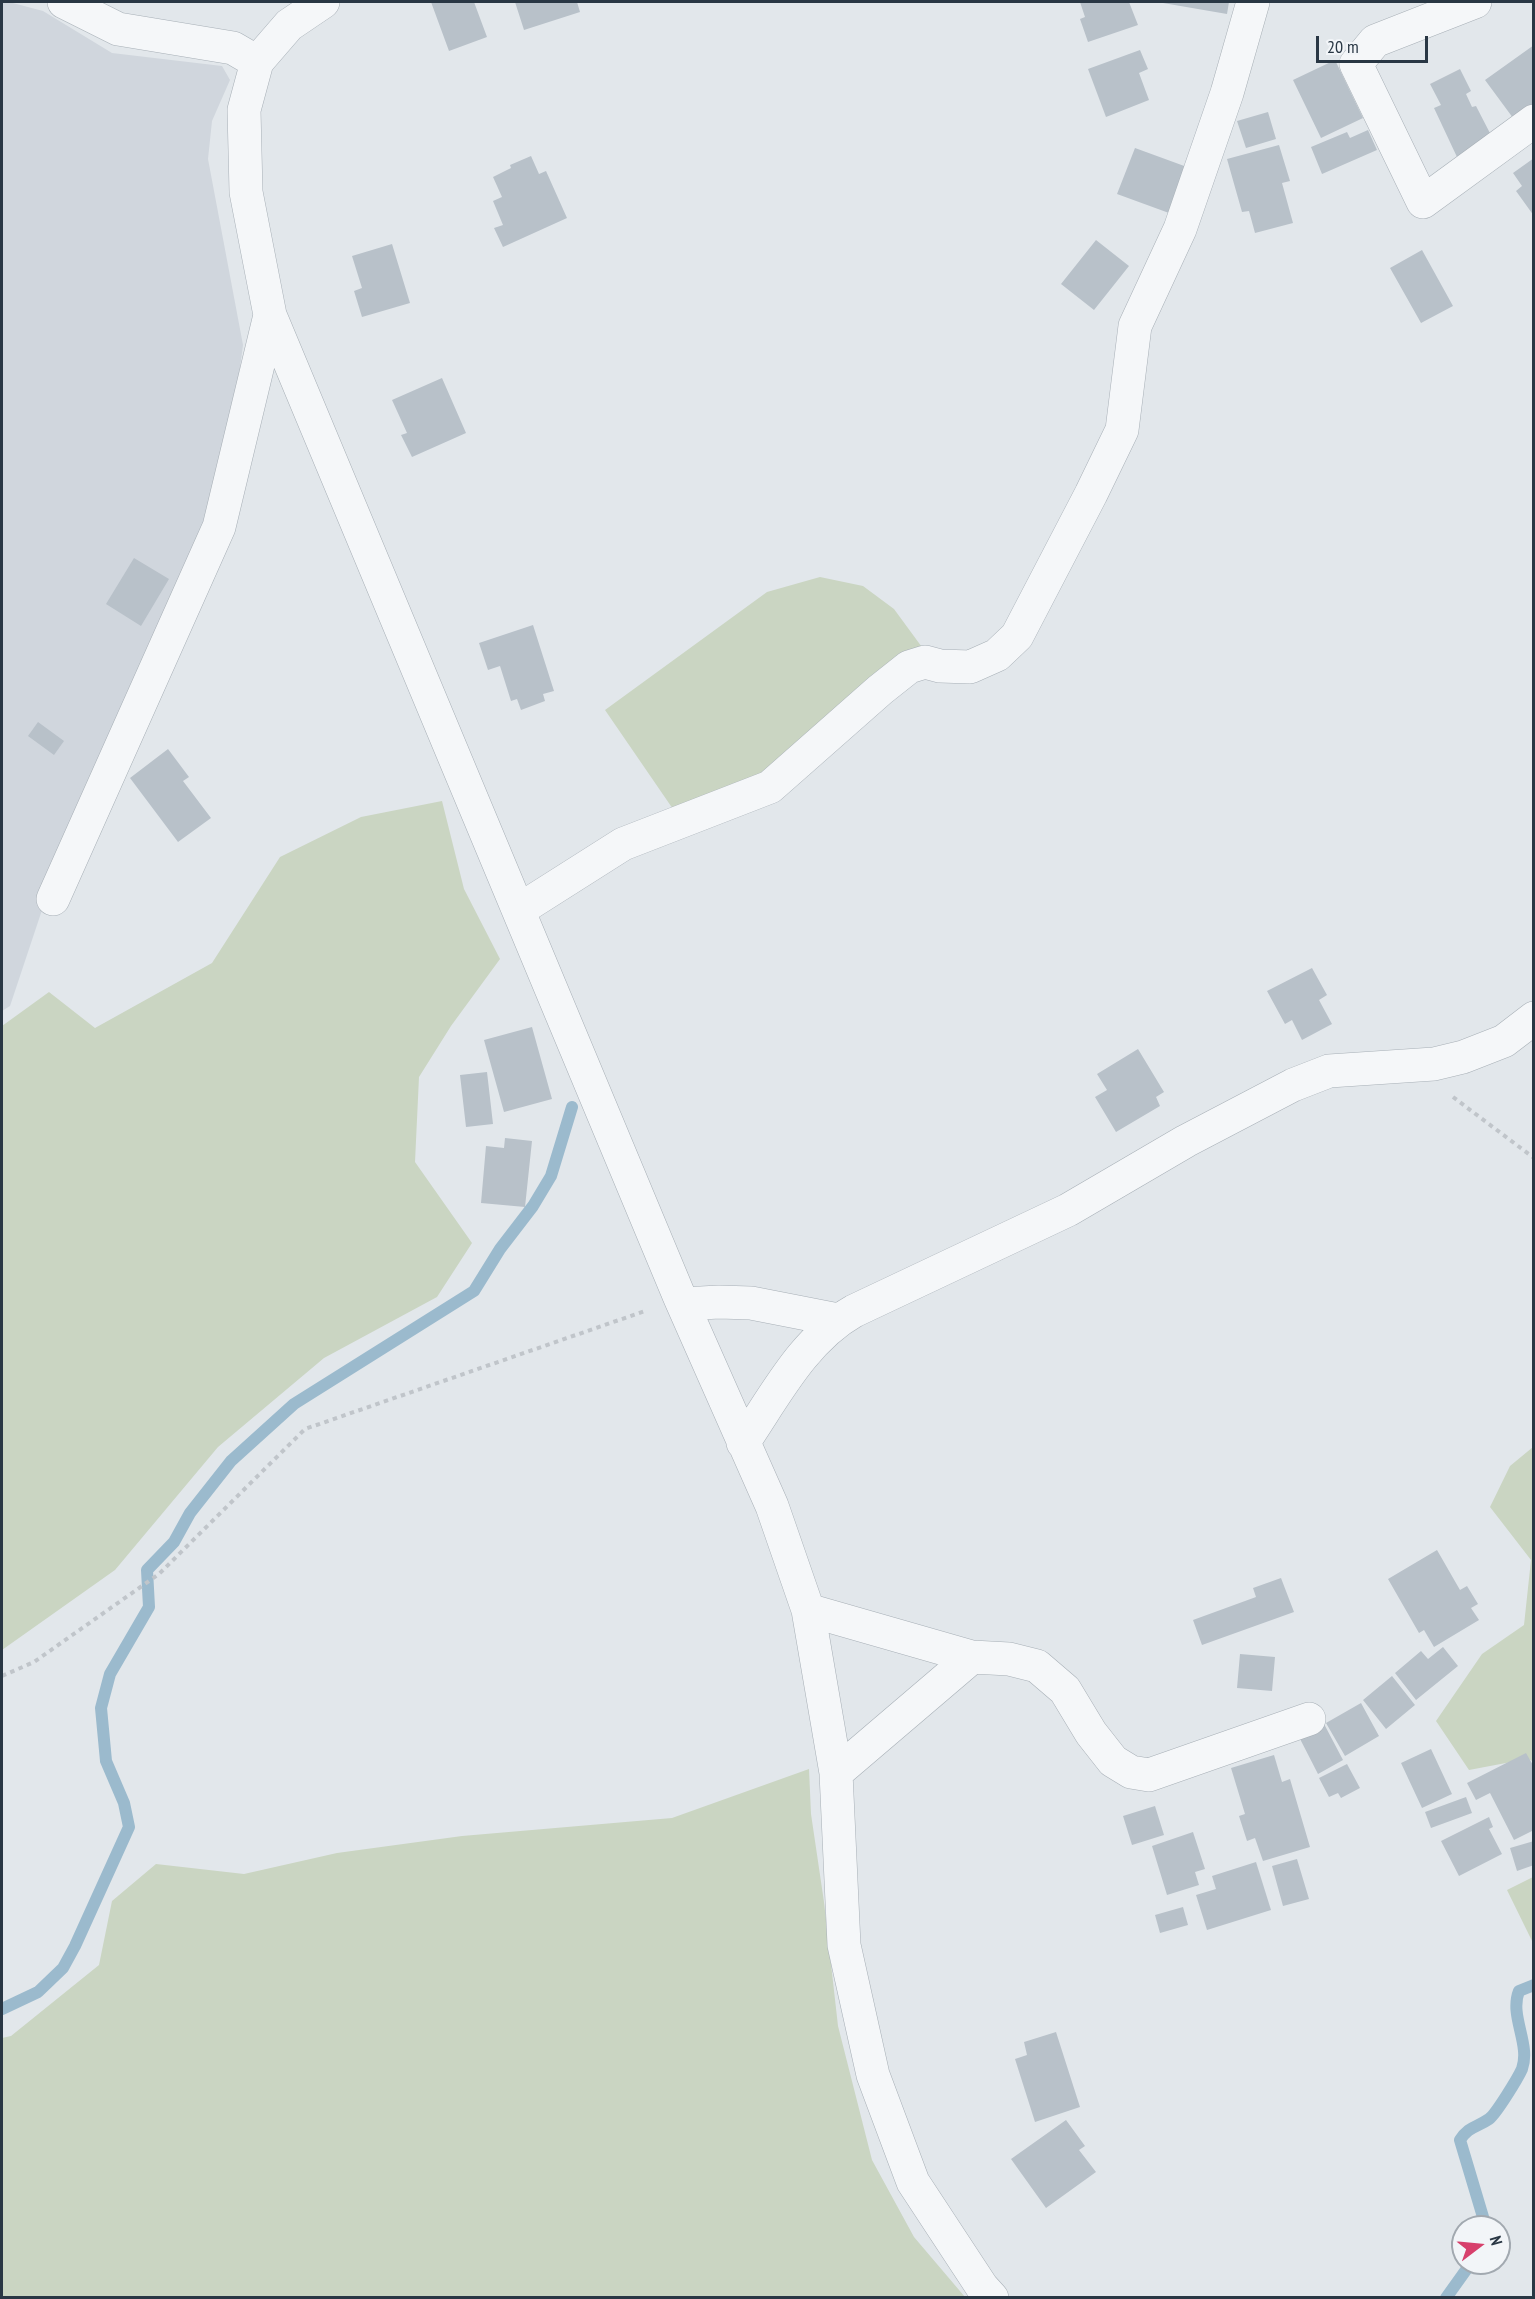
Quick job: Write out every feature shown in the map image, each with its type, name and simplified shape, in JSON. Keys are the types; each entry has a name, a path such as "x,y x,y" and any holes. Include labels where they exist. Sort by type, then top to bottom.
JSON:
{"street":[{"path":"64,2 118,29 233,48 257,62"},
{"path":"323,2 289,25 257,62 244,110 246,192 270,315 682,1301 772,1506 808,1610 836,1773 844,1945 873,2074 913,2182 982,2288 992,2298"},
{"path":"519,910 623,844 770,787 909,667 925,662 940,666 970,667 997,655 1017,636 1122,430 1135,326 1180,229 1227,93 1253,2"},
{"path":"1474,2 1375,41 1356,64 1423,202 1533,121"},
{"path":"52,899 219,527 270,315"},
{"path":"743,1443 799,1359 838,1320 1068,1210 1186,1141 1293,1085 1329,1071 1434,1064 1463,1057 1504,1041 1533,1018"},
{"path":"682,1301 751,1303 838,1320"},
{"path":"808,1610 972,1657 1009,1659 1037,1666 1065,1690 1091,1733 1113,1761 1131,1772 1149,1775 1309,1719"},
{"path":"836,1773 972,1657"}],"path":[{"path":"1408,1066 1533,1158"},
{"path":"2,1676 34,1662 159,1574 305,1429 682,1301"}],"shaded area":[{"path":"2,2 43,11 112,53 222,66 230,80 212,121 208,159 243,345 223,495 65,841 10,1006 2,1011"}],"green space":[{"path":"820,577 863,586 894,609 927,654 766,783 675,812 605,710 767,592"},
{"path":"442,801 464,889 500,959 451,1026 419,1077 415,1162 472,1243 437,1297 324,1358 218,1447 115,1570 2,1650 2,1026 49,992 95,1028 212,963 280,857 361,817"},
{"path":"1533,1447 1533,1761 1527,1759 1469,1770 1436,1721 1482,1654 1524,1625 1531,1560 1490,1507 1510,1466"},
{"path":"809,1769 811,1814 838,2026 872,2160 914,2237 965,2297 2,2298 2,2038 11,2036 99,1965 112,1901 156,1864 244,1874 337,1853 462,1836 672,1818"},
{"path":"1533,1877 1533,1943 1507,1890"}],"building":[{"path":"431,2 474,2 487,37 449,51"},
{"path":"515,2 577,2 580,12 524,30"},
{"path":"1080,2 1129,2 1138,25 1088,42 1080,19 1085,17"},
{"path":"1164,2 1229,2 1227,14"},
{"path":"1534,45 1534,109 1516,122 1485,80"},
{"path":"1140,50 1148,69 1139,73 1149,100 1106,117 1088,69"},
{"path":"1335,60 1363,118 1321,138 1293,80"},
{"path":"1460,69 1471,91 1466,94 1472,107 1476,106 1493,139 1457,157 1434,108 1441,105 1430,84"},
{"path":"1268,112 1276,139 1246,148 1237,121"},
{"path":"1368,130 1377,150 1322,174 1311,147 1347,132 1350,138"},
{"path":"1279,145 1290,181 1282,183 1293,223 1255,233 1249,211 1242,212 1227,159"},
{"path":"1135,148 1187,167 1169,213 1117,194"},
{"path":"531,156 539,174 546,171 567,218 503,247 494,228 503,225 493,201 502,197 493,177 511,168 510,165"},
{"path":"1534,158 1534,216 1516,191 1522,186 1513,173"},
{"path":"1096,240 1129,266 1094,310 1061,284"},
{"path":"392,244 410,303 362,317 354,291 362,288 352,256"},
{"path":"1422,250 1453,306 1421,323 1390,268"},
{"path":"442,378 466,433 412,457 401,435 407,433 392,400"},
{"path":"134,558 169,579 141,626 106,604"},
{"path":"533,625 554,691 543,694 545,701 521,710 517,699 511,701 500,666 488,670 479,643"},
{"path":"38,722 64,741 54,755 28,736"},
{"path":"168,749 189,777 183,781 211,818 178,842 130,778"},
{"path":"1312,968 1327,995 1319,1000 1332,1024 1302,1040 1292,1020 1285,1024 1267,991"},
{"path":"532,1027 552,1099 504,1112 484,1040"},
{"path":"1138,1049 1164,1092 1156,1097 1160,1106 1116,1132 1095,1097 1107,1090 1097,1074"},
{"path":"487,1072 493,1124 466,1127 460,1075"},
{"path":"505,1138 532,1141 525,1207 481,1203 486,1146 504,1148"},
{"path":"1437,1550 1460,1590 1467,1586 1478,1604 1471,1608 1479,1620 1434,1647 1424,1630 1419,1633 1388,1579"},
{"path":"1281,1578 1294,1612 1202,1645 1193,1620 1256,1597 1253,1588"},
{"path":"1443,1647 1458,1666 1416,1700 1395,1673 1421,1651 1428,1659"},
{"path":"1240,1654 1275,1657 1272,1691 1237,1688"},
{"path":"1392,1676 1415,1705 1386,1729 1363,1700"},
{"path":"1361,1703 1379,1736 1345,1756 1326,1723"},
{"path":"1323,1722 1343,1760 1318,1774 1298,1735"},
{"path":"1431,1749 1452,1794 1422,1808 1401,1763"},
{"path":"1526,1753 1534,1767 1534,1830 1514,1840 1490,1793 1476,1800 1467,1783"},
{"path":"1274,1755 1282,1782 1290,1779 1310,1847 1263,1861 1255,1838 1247,1841 1239,1816 1245,1814 1231,1768"},
{"path":"1347,1764 1360,1788 1341,1798 1338,1793 1329,1797 1319,1778"},
{"path":"1466,1797 1472,1813 1431,1828 1425,1812"},
{"path":"1155,1806 1164,1835 1132,1845 1123,1816"},
{"path":"1489,1817 1493,1827 1489,1829 1502,1854 1459,1876 1441,1841"},
{"path":"1193,1832 1205,1869 1195,1872 1199,1885 1167,1895 1152,1846"},
{"path":"1534,1841 1534,1865 1517,1871 1510,1848"},
{"path":"1297,1859 1309,1899 1283,1906 1272,1866"},
{"path":"1256,1862 1271,1910 1207,1930 1196,1895 1216,1889 1212,1876"},
{"path":"1183,1907 1188,1925 1160,1933 1155,1915"},
{"path":"1056,2032 1080,2107 1035,2122 1015,2059 1027,2055 1024,2042"},
{"path":"1066,2120 1085,2146 1079,2150 1096,2172 1046,2208 1011,2159"}],"waterway":[{"path":"2,2009 38,1992 63,1968 129,1827 124,1803 106,1761 101,1708 110,1674 149,1607 147,1570 174,1542 190,1513 231,1461 294,1404 474,1291 551,1176 572,1107"},
{"path":"1482,2215 1460,2140 1463,2135 1492,2116 1507,2096 1522,2069 1524,2050 1517,2001 1519,1991 1534,1985"},
{"path":"1446,2298 1462,2275"}]}
